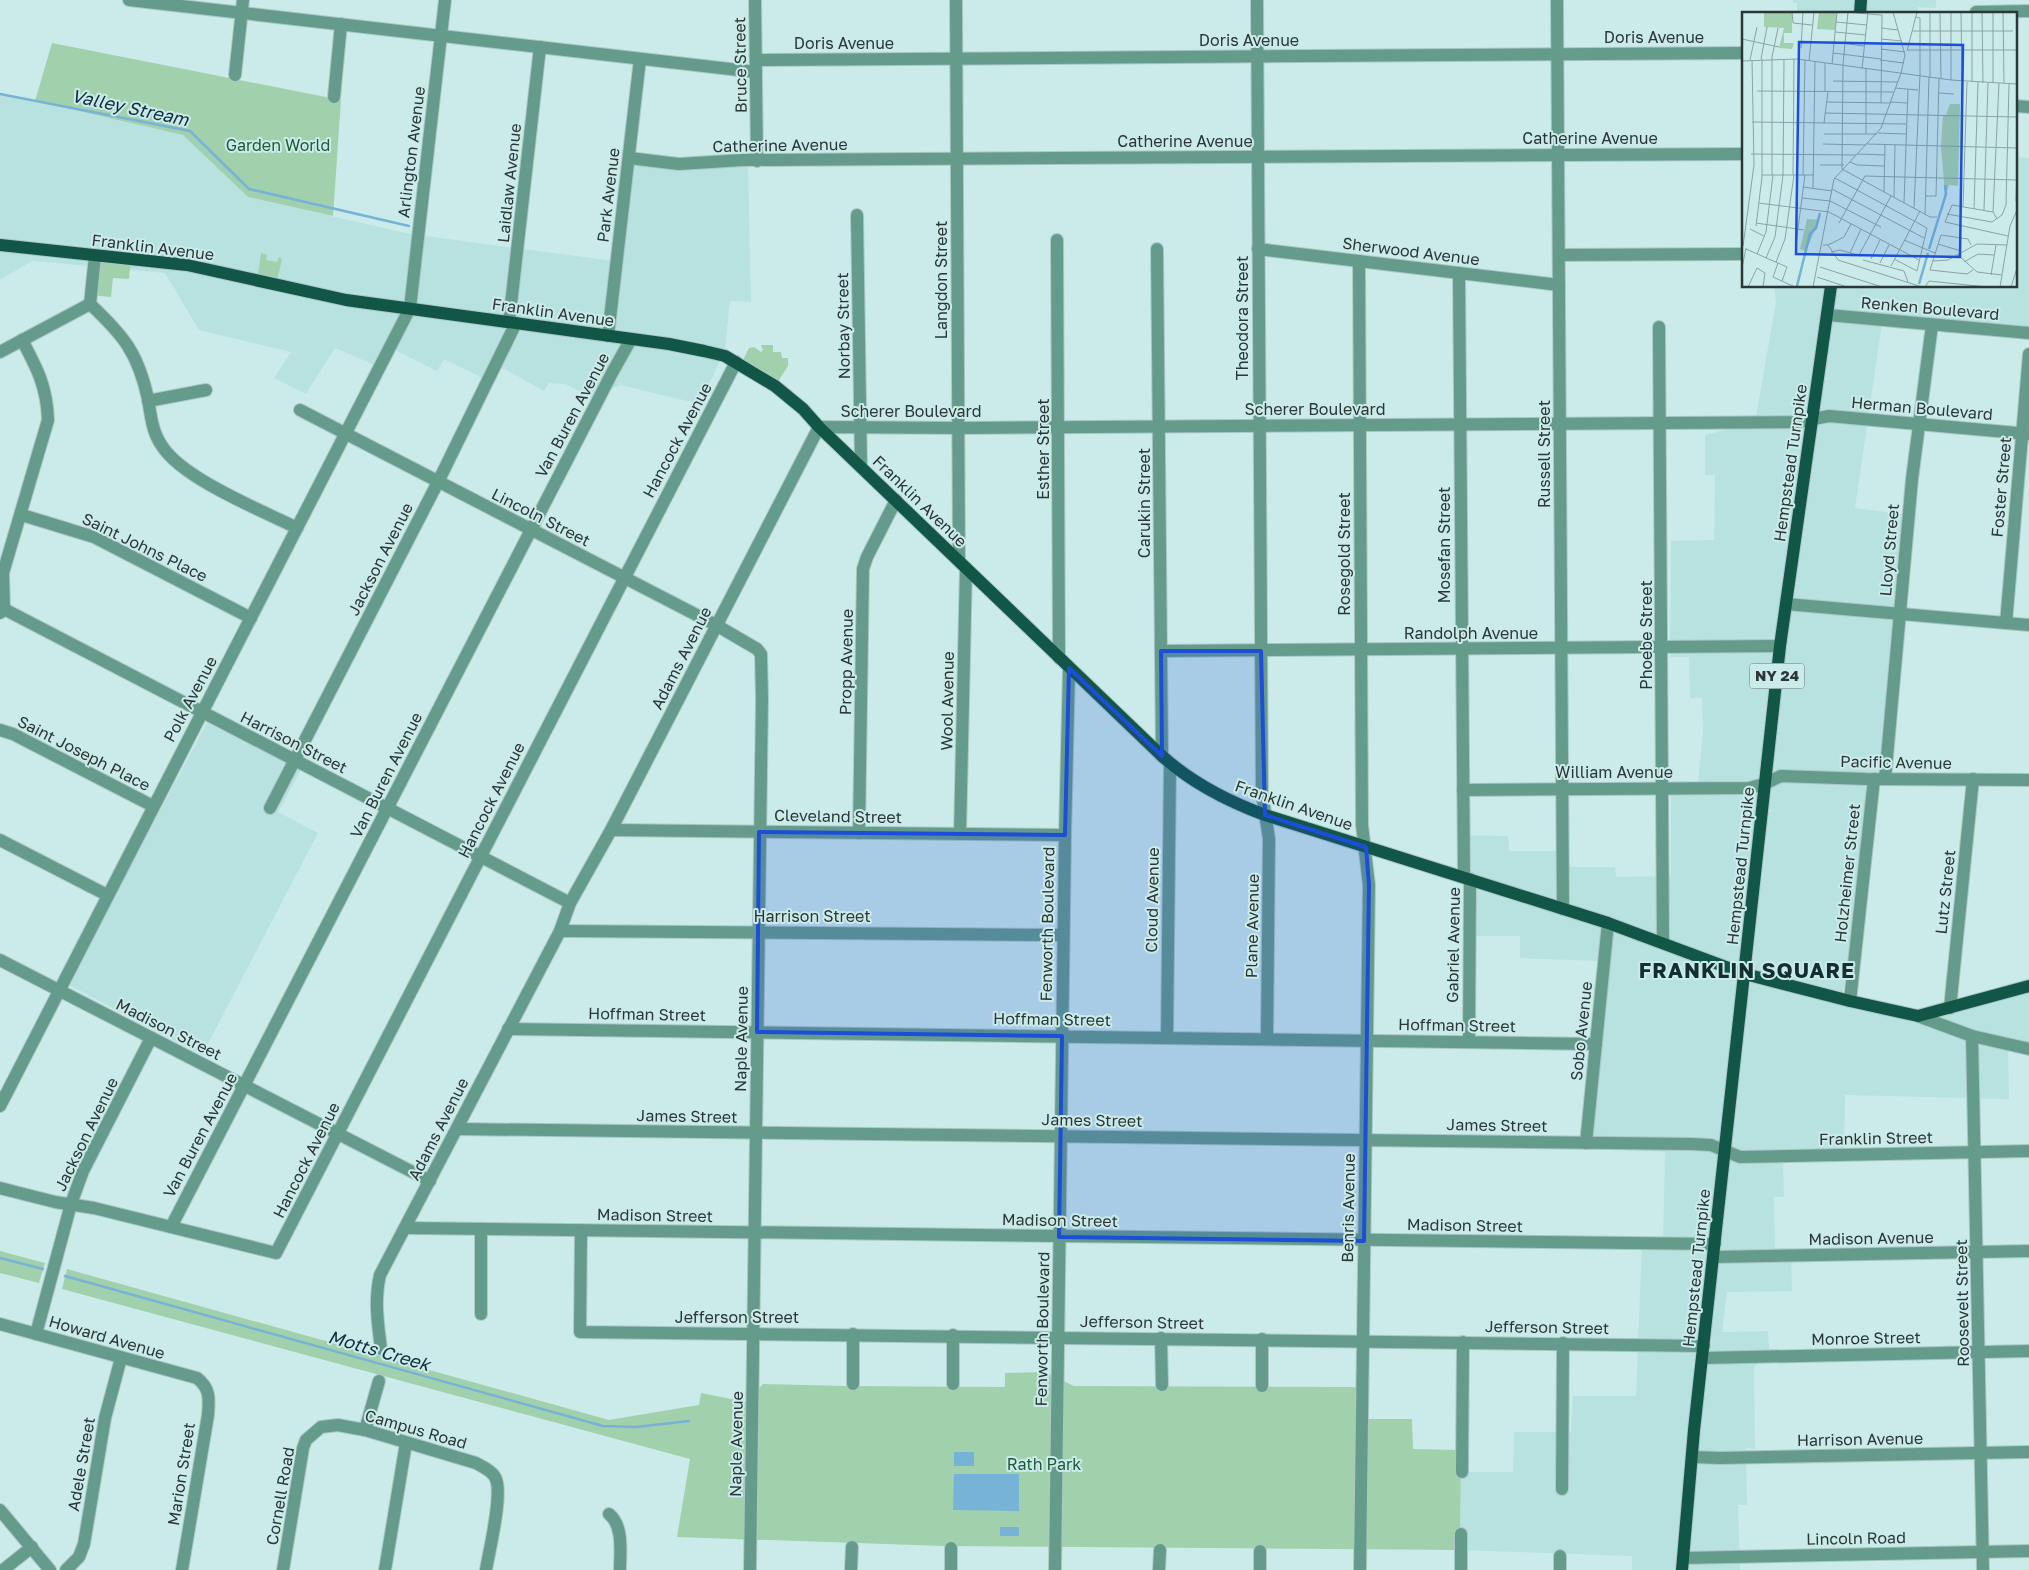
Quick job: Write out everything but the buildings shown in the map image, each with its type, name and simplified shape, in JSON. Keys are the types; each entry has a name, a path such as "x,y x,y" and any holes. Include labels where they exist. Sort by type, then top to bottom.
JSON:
{"main road":[{"name":"Franklin Avenue","path":"0,245 187,265 317,294 631,339 725,356 775,386 802,408 819,427 1166,760 1216,795 1265,815 1608,923 1745,974 1918,1016"},
{"name":"Hempstead Turnpike","path":"1683,1564 1692,1457 1764,784 1780,646 1831,288"},
{"path":"1918,1016 2029,986"}],"street":[{"name":"Doris Avenue","path":"129,0 242,6 342,24 640,59 756,66 956,59 1742,53"},
{"name":"Arlington Avenue","path":"410,308 445,0"},
{"name":"Bruce Street","path":"755,0 756,160"},
{"name":"Langdon Street","path":"956,0 959,428 963,564"},
{"name":"Theodora Street","path":"1256,0 1262,793 1265,815"},
{"name":"Russell Street","path":"1557,0 1563,909"},
{"path":"235,75 242,6"},
{"path":"1976,12 2029,11"},
{"path":"334,97 342,24"},
{"name":"Laidlaw Avenue","path":"513,322 540,47"},
{"name":"Park Avenue","path":"608,336 640,59"},
{"path":"2016,106 2029,107"},
{"name":"Catherine Avenue","path":"629,158 679,164 756,160 1742,154"},
{"name":"Norbay Street","path":"858,215 861,467"},
{"name":"Esther Street","path":"1058,240 1059,427 1064,663"},
{"name":"Carukin Street","path":"1157,249 1161,651 1166,760"},
{"name":"Sherwood Avenue","path":"1258,249 1559,285"},
{"path":"1559,255 1742,254"},
{"path":"90,304 95,256"},
{"name":"Rosegold Street","path":"1359,261 1362,825 1366,847"},
{"name":"Mosefan Street","path":"1459,273 1462,790 1467,878"},
{"path":"0,352 90,304"},
{"path":"90,304 115,328 131,348 138,364 152,425 161,445 169,456 182,467 206,482 297,528"},
{"name":"Polk Avenue","path":"0,1106 410,308"},
{"name":"Renken Boulevard","path":"1828,315 2029,333"},
{"name":"Jackson Avenue","path":"270,808 438,482 513,322"},
{"name":"Lloyd Street","path":"1879,779 1900,614 1912,479 1932,325"},
{"name":"Phoebe Street","path":"1660,327 1663,943"},
{"name":"Van Buren Avenue","path":"171,1227 631,339"},
{"path":"2,611 3,574 48,420 48,402 44,384 22,340"},
{"name":"Foster Street","path":"2006,623 2026,434 2029,354"},
{"name":"Hancock Avenue","path":"171,1227 276,1253 736,362"},
{"path":"148,401 206,390"},
{"name":"Lincoln Street","path":"300,410 716,625 757,649 761,654 761,659"},
{"name":"Herman Boulevard","path":"1812,420 1829,416 2026,434"},
{"name":"Scherer Boulevard","path":"819,427 959,428 1560,424 1798,422 1812,420"},
{"name":"Adams Avenue","path":"381,1350 376,1307 376,1293 380,1275 560,931 570,903 610,830 819,427"},
{"name":"Propp Avenue","path":"859,833 863,569 867,557 896,500"},
{"name":"Saint Johns Place","path":"22,514 94,537 251,618"},
{"name":"Wool Avenue","path":"960,834 963,564"},
{"path":"1786,604 2029,625"},
{"name":"Harrison Street","path":"2,611 480,855 570,903"},
{"name":"Randolph Avenue","path":"1161,651 1780,646"},
{"name":"Naple Avenue","path":"750,1570 761,659"},
{"name":"Fenworth Boulevard","path":"1055,1570 1065,835 1064,663"},
{"name":"Saint Joseph Place","path":"0,730 13,734 153,806"},
{"name":"Cloud Avenue","path":"1166,760 1167,1037"},
{"name":"Pacific Avenue","path":"1764,784 1781,776 2029,780"},
{"name":"Holzheimer Street","path":"1850,1001 1879,779"},
{"name":"Lutz Street","path":"1950,1008 1973,779"},
{"name":"William Avenue","path":"1462,790 1749,788 1764,784"},
{"name":"Plane Avenue","path":"1265,815 1269,839 1267,1038"},
{"name":"Cleveland Street","path":"610,830 1065,835"},
{"path":"0,840 107,895"},
{"name":"Benris Avenue","path":"1360,1570 1369,885 1366,847"},
{"name":"Gabriel Avenue","path":"1467,878 1469,1041"},
{"name":"Sobo Avenue","path":"1586,1143 1608,923"},
{"name":"Harrison Street","path":"560,931 1064,935"},
{"name":"Madison Street","path":"0,960 430,1181"},
{"path":"1918,1016 1972,1036 2029,1049"},
{"name":"Hoffman Street","path":"508,1029 1596,1044"},
{"name":"Roosevelt Street","path":"1972,1036 1983,1570"},
{"name":"Jackson Avenue","path":"36,1334 70,1204 83,1171 151,1038"},
{"name":"James Street","path":"457,1129 1691,1144 1711,1145 1725,1150"},
{"name":"Franklin Street","path":"1725,1150 1740,1157 2029,1151"},
{"path":"0,1188 171,1227"},
{"name":"Madison Street","path":"406,1228 1715,1244"},
{"path":"481,1229 481,1314"},
{"name":"Jefferson Street","path":"581,1230 580,1332 1563,1343 1703,1352"},
{"name":"Madison Avenue","path":"1713,1257 2029,1251"},
{"name":"Howard Avenue","path":"0,1324 197,1378 204,1384"},
{"path":"853,1334 854,1384"},
{"path":"953,1335 953,1384"},
{"path":"1161,1338 1162,1386"},
{"path":"1262,1339 1262,1386"},
{"path":"1462,1472 1463,1342"},
{"path":"1562,1489 1563,1343"},
{"name":"Monroe Street","path":"1703,1352 2029,1351"},
{"name":"Adele Street","path":"66,1570 80,1557 84,1544 105,1418 121,1358"},
{"path":"365,1430 380,1381"},
{"name":"Marion Street","path":"182,1570 208,1415 210,1395 204,1384"},
{"name":"Campus Road","path":"315,1430 329,1425 365,1430 476,1463 494,1475 498,1486 498,1496 486,1570"},
{"name":"Cornell Road","path":"283,1570 303,1448 306,1440 315,1430"},
{"path":"385,1570 406,1443"},
{"name":"Harrison Avenue","path":"1692,1457 1726,1458 2029,1452"},
{"path":"0,1510 50,1570"},
{"path":"609,1514 615,1520 619,1530 620,1570"},
{"path":"1461,1534 1461,1570"},
{"path":"3,1570 32,1547"},
{"path":"852,1547 852,1570"},
{"path":"951,1548 951,1570"},
{"path":"1159,1570 1160,1550"},
{"path":"1260,1551 1260,1570"},
{"name":"Lincoln Road","path":"1683,1564 2029,1551"},
{"path":"1560,1556 1560,1570"}],"highlighted area":[{"path":"1161,651 1261,651 1265,815 1366,847 1369,885 1364,1241 1059,1237 1062,1036 757,1032 759,832 1065,835 1069,668 1162,756"}],"shaded area":[{"path":"1793,0 1936,0 1936,8 1918,7 1917,12 1797,12 1797,3 1793,3"},
{"path":"0,93 183,135 248,197 410,234 614,261 632,162 748,167 751,302 730,301 725,349 700,404 620,385 593,398 565,384 549,383 544,391 503,368 485,379 444,359 437,371 389,347 379,367 335,348 306,394 274,378 291,352 199,330 165,273 32,261 0,280"},
{"path":"2016,157 2029,158 2029,334 1882,323 1855,508 1902,514 1879,770 1843,992 1923,1016 2029,988 2029,1052 2008,1047 2009,1099 1845,1095 1844,1148 1783,1150 1784,1197 1774,1197 1775,1248 1791,1248 1792,1291 1727,1292 1722,1332 1768,1331 1769,1349 1754,1368 1755,1449 1746,1448 1747,1505 1738,1505 1740,1570 1632,1570 1632,1556 1460,1550 1461,1472 1513,1472 1514,1432 1571,1432 1573,1396 1636,1396 1642,1244 1663,1244 1665,1152 1581,1148 1600,961 1520,958 1520,936 1471,936 1462,835 1508,836 1509,851 1558,851 1572,867 1615,867 1616,877 1671,876 1671,794 1697,793 1703,731 1702,698 1690,698 1689,657 1670,657 1671,541 1714,540 1715,475 1705,475 1705,435 1755,422 1776,302 1774,288 2016,288"},
{"path":"207,723 302,768 278,812 318,833 202,1055 67,984"}],"green space":[{"name":"Garden World","path":"52,43 341,100 333,216 248,197 183,135 35,101"},
{"path":"261,253 267,255 266,260 277,262 279,257 282,259 276,285 257,281"},
{"path":"95,256 131,259 129,279 113,278 111,297 91,295"},
{"path":"761,345 773,345 773,352 781,352 782,358 788,358 788,366 775,386 741,364 749,348 754,347 761,352 763,350"},
{"path":"0,1251 45,1263 39,1283 0,1273"},
{"name":"Rath Park","path":"67,1269 609,1420 699,1405 701,1393 746,1402 763,1384 1005,1387 1005,1373 1045,1372 1074,1386 1356,1387 1355,1419 1412,1419 1413,1449 1461,1450 1460,1550 944,1546 677,1537 690,1459 62,1289"}],"water":[{"path":"954,1452 974,1452 974,1466 954,1466"},
{"path":"954,1474 1019,1474 1019,1511 953,1510"},
{"path":"1000,1527 1019,1527 1019,1536 1000,1536"}],"waterway":[{"name":"Valley Stream","path":"0,94 190,131 249,189 409,226"},
{"name":"Motts Creek","path":"0,1258 43,1269"},
{"name":"Motts Creek","path":"65,1276 603,1426 636,1427 689,1421"}],"district":[{"name":"FRANKLIN SQUARE","path":"1747,971"}]}
